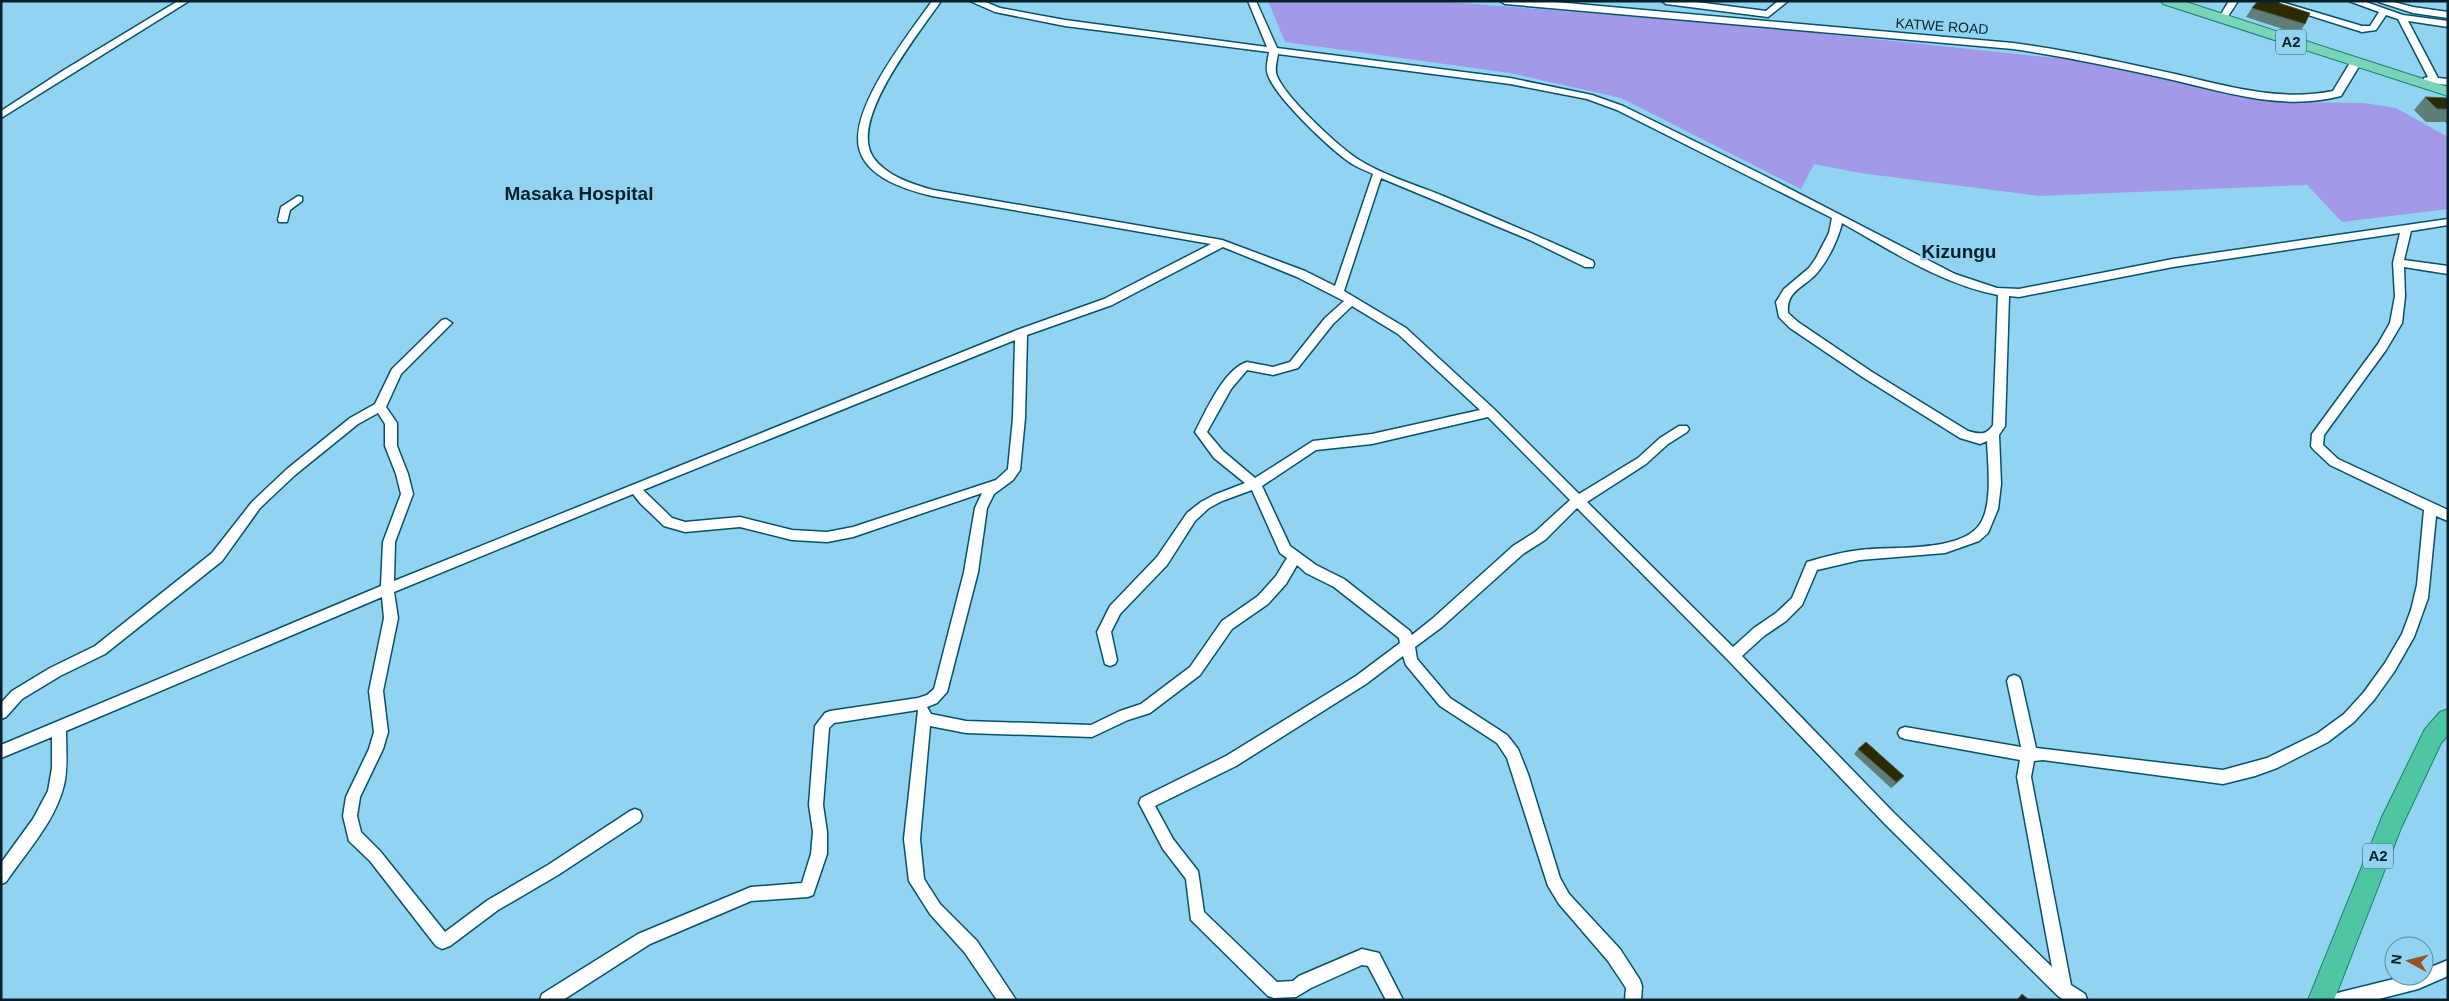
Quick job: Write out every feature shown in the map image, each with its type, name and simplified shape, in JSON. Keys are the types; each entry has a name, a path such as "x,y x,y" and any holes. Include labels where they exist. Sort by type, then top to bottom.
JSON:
{"highway":[{"name":"A2","path":"2321,1000 2390,825 2434,736 2448,719"}],"main road":[{"name":"A2","path":"2168,1 2448,92"}],"street":[{"path":"1,115 74,68 185,1"},
{"path":"937,1 871,101 862,127 864,148 873,164 903,183 932,193 1222,243 1301,274 1338,292 1402,332 1490,412 1733,656 1889,818 2064,990 2078,1000"},
{"path":"974,1 998,10 1065,23 1274,52 1510,81 1589,97 1620,108 1838,217 1958,281 2004,293 2019,293 2173,263 2448,222"},
{"path":"1252,1 1274,52 1271,69 1273,78 1288,98 1329,141 1353,160 1378,173 1534,238 1589,264"},
{"name":"KATWE ROAD","path":"1505,1 2048,50 2227,89 2281,98 2312,98 2337,94 2355,63"},
{"path":"1666,1 1700,3 1768,14"},
{"path":"1766,26 1768,14 1784,1"},
{"path":"2222,19 2234,1"},
{"path":"2268,1 2362,30 2373,28 2384,11"},
{"path":"2353,1 2402,17 2448,24"},
{"path":"2381,1 2413,10 2448,15"},
{"path":"2413,10 2415,20"},
{"path":"2402,17 2434,80"},
{"path":"2414,82 2434,80 2448,82"},
{"path":"1338,292 1378,173"},
{"path":"283,220 285,209 298,199"},
{"path":"1838,217 1834,232 1817,265 1788,292 1782,302 1783,314 1794,325 1868,376 1964,435 1980,439 1992,435 1999,426 2004,293"},
{"path":"2406,228 2398,263 2400,296 2396,323 2382,347 2318,434 2317,446 2334,462 2448,516"},
{"path":"1,752 387,589 635,488 1021,333 1108,302 1222,243"},
{"path":"2398,263 2448,270"},
{"path":"1352,300 1329,322 1294,365 1273,370 1248,366 1241,368 1227,386 1201,432 1210,446 1231,467 1255,484 1277,535 1286,550 1294,558 1340,583 1405,635 1411,661 1445,702 1502,739 1513,754 1521,774 1553,881 1564,898 1614,955 1634,986 1633,1000"},
{"path":"1,713 17,695 55,672 100,650 217,556 256,505 291,472 354,421 380,407 396,372 446,322"},
{"path":"548,1000 644,939 751,894 808,890 819,854 820,832 816,805 822,726 830,717 925,702 940,692 955,641 971,572 981,508 990,492 1014,470 1019,418 1021,333"},
{"path":"380,407 391,422 391,446 402,474 407,494 389,542 387,589 392,618 376,691 381,732 376,749 353,797 350,816 354,836 375,856 436,937 442,942 493,905 553,870 635,816"},
{"path":"1110,660 1104,632 1115,610 1162,561 1191,517 1205,505 1255,484 1313,446 1372,439 1490,412"},
{"path":"1395,1000 1373,959 1362,956 1305,982 1296,989 1274,990 1197,915 1193,876 1168,844 1146,803 1231,761 1361,680 1436,623 1518,550 1540,536 1570,506 1642,460 1664,441 1683,429"},
{"path":"1733,656 1759,632 1781,617 1797,601 1812,566 1860,555 1906,553 1962,545 1984,531 1990,516 1992,501 1992,435"},
{"path":"635,488 644,500 668,522 684,527 740,522 792,535 828,537 853,532 1005,480"},
{"path":"1237,492 1260,496"},
{"path":"1905,733 1965,746 2030,755 2043,754 2223,777 2243,775 2320,740 2349,717 2381,680 2418,612 2425,576 2430,508"},
{"path":"923,719 966,728 1092,731 1125,715 1145,709 1195,670 1227,626 1263,600 1281,580 1294,558"},
{"path":"2014,681 2030,755 2025,764 2024,777 2064,990"},
{"path":"925,702 912,839 917,881 935,909 971,947 992,980 1008,1000"},
{"path":"1,877 44,813 55,792 59,769 59,728"},
{"path":"2341,1000 2418,981 2448,968"}],"shaded area":[{"path":"1268,1 1434,1 1719,23 2105,63 2285,102 2364,103 2396,108 2448,137 2448,209 2342,222 2307,185 2039,196 1860,173 1814,164 1801,189 1621,98 1510,73 1285,42"}],"building":[{"path":"2258,1 2281,1 2279,3 2310,13 2305,24 2252,8"},
{"path":"2425,97 2448,98 2448,109 2437,109"},
{"path":"1866,742 1904,776 1896,782 1858,749"},
{"path":"2022,994 2029,1000 2017,1000"}],"district":[{"name":"Masaka Hospital","path":"579,193"},
{"name":"Kizungu","path":"1959,251"}]}
